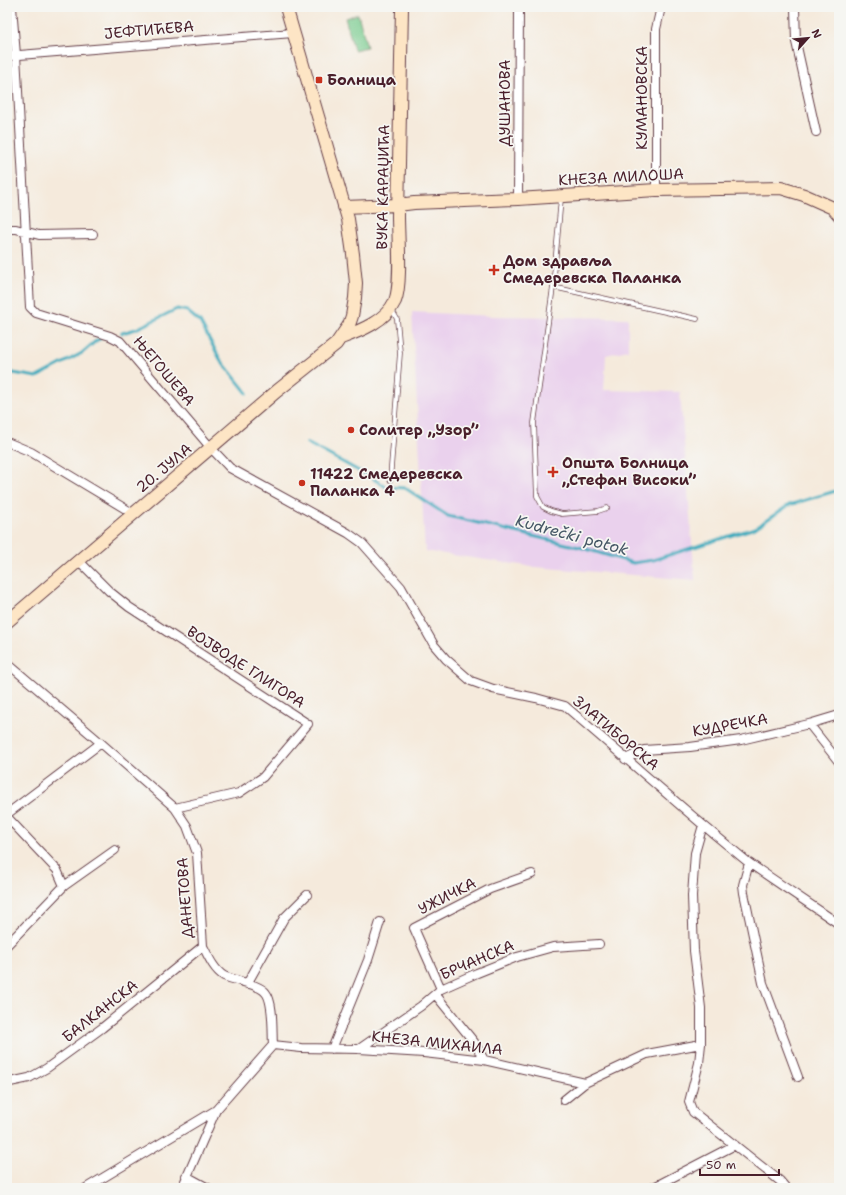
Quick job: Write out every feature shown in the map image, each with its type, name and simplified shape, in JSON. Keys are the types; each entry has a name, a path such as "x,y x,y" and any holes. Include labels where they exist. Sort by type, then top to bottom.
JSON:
{"street":[{"name":"ЊЕГОШЕВА","path":"12,7 30,307 36,313 120,340 211,448"},
{"path":"286,7 344,207 351,237 356,283 355,298 352,316 341,338"},
{"name":"ВУКА КАРАЏИЋА","path":"391,308 397,295 398,284 402,7"},
{"name":"ДУШАНОВА","path":"518,199 519,7"},
{"name":"КУМАНОВСКА","path":"656,190 656,28 661,7"},
{"path":"795,7 796,42 816,132"},
{"name":"ЈЕФТИЋЕВА","path":"7,56 293,33"},
{"name":"КНЕЗА МИЛОША","path":"344,207 518,199 656,190 780,188 804,195 837,208"},
{"path":"7,229 16,229 38,235 93,234"},
{"path":"341,338 370,325 391,308"},
{"name":"20. ЈУЛА","path":"7,622 277,391 332,348 341,338"},
{"path":"7,442 31,452 134,514"},
{"name":"ЗЛАТИБОРСКА","path":"211,448 230,468 348,533 362,543 401,587 434,645 446,659 471,681 493,689 565,706 625,759 749,863 839,924"},
{"name":"ВОЈВОДЕ ГЛИГОРА","path":"79,561 109,591 129,607 308,724 263,777 239,793 175,808"},
{"name":"ДАНЕТОВА","path":"7,663 101,742 175,808 187,826 197,853 203,946 209,958 223,975 259,987 266,993 270,1002 272,1045"},
{"name":"КУДРЕЧКА","path":"625,759 644,750 690,747 741,740 809,724 839,715"},
{"path":"809,724 839,762"},
{"path":"64,886 57,870 7,815 101,742"},
{"path":"703,825 695,854 692,896 694,950 701,1008 701,1044 699,1063 689,1102 692,1112 780,1181 786,1188"},
{"path":"7,945 64,886 115,850"},
{"path":"749,863 743,885 763,983 798,1077"},
{"name":"УЖИЧКА","path":"438,992 414,928 490,889 532,874"},
{"path":"247,984 284,918 307,895"},
{"path":"182,1188 216,1110 272,1045 332,1049 368,960 380,922"},
{"name":"БРЧАНСКА","path":"359,1049 421,1006 438,992 517,957 553,947 599,944"},
{"name":"БАЛКАНСКА","path":"7,1081 10,1082 29,1078 47,1068 102,1028 203,946"},
{"path":"438,992 474,1042 484,1060"},
{"path":"564,1100 585,1084 647,1054 701,1044"},
{"name":"КНЕЗА МИХАИЛА","path":"332,1049 424,1053 484,1060 585,1084"},
{"path":"86,1188 216,1110"},
{"path":"652,1188 735,1145"},
{"path":"186,1176 208,1188"}],"lane":[{"path":"561,196 553,287 534,423 537,496 544,507 562,514 598,511 607,508"},
{"path":"553,287 697,319"},
{"path":"390,480 400,353 397,319 391,308"}],"shaded area":[{"name":"Општа Болница „Стефан Високи”","path":"412,312 492,316 628,318 628,350 606,355 604,390 680,392 695,580 535,567 425,551"}],"green space":[{"path":"358,14 367,47 354,50 345,18"}],"waterway":[{"name":"Kudrečki potok","path":"122,333 136,329 177,309 187,311 200,322 220,359 247,393"},
{"name":"Kudrečki potok","path":"7,372 37,377 82,353 100,339"},
{"name":"Kudrečki potok","path":"307,443 386,487 405,488 448,516 583,548 633,563 653,560 755,528 789,505 839,490"}],"place":[{"name":"Болница","path":"319,80"},
{"name":"Дом здравља Смедеревска Паланка","path":"494,270"},
{"name":"Солитер „Узор”","path":"351,430"},
{"name":"Општа Болница „Стефан Високи”","path":"553,472"},
{"name":"11422 Смедеревска Паланка 4","path":"302,483"}]}
